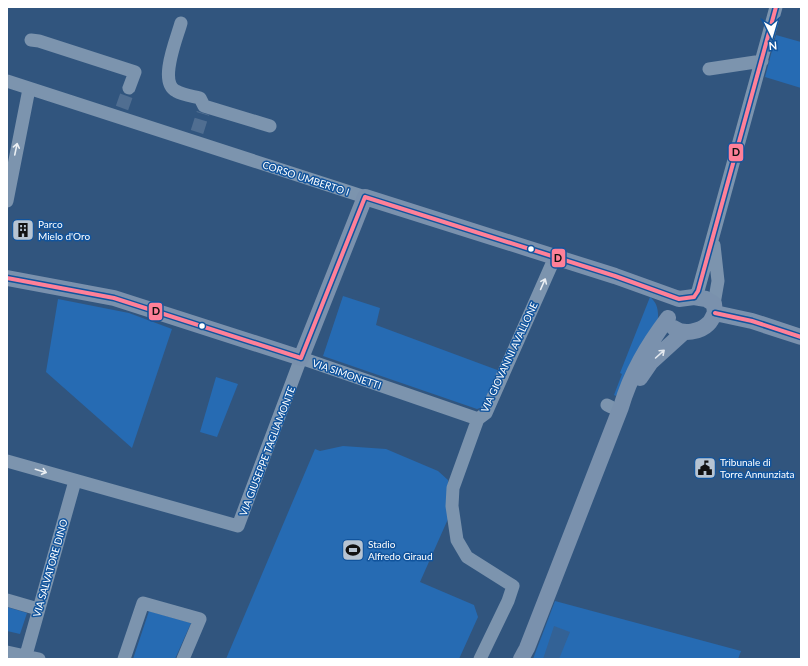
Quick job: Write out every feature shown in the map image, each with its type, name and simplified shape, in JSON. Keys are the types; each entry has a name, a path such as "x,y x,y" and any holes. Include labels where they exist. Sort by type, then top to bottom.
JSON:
{"main road":[{"name":"CORSO UMBERTO I","path":"365,196 638,284 678,305 706,299 715,308 801,337"},
{"name":"VIA GIUSEPPE TAGLIAMONTE","path":"301,358 365,196"},
{"name":"VIA SIMONETTI","path":"7,278 114,298 301,358"},
{"name":"CORSO UMBERTO I","path":"678,305 671,326 678,331 684,332"},
{"path":"521,659 533,633 613,406 651,341 678,305"},
{"path":"613,406 651,362 684,332 708,325 715,308"}],"street":[{"path":"678,305 698,291 714,238 776,7"},
{"path":"181,23 167,72 172,88 176,91 200,98 204,110 270,126"},
{"path":"31,40 39,40 134,72 129,88"},
{"path":"709,69 762,61"},
{"name":"CORSO UMBERTO I","path":"7,82 121,113 365,196"},
{"path":"7,201 29,89"},
{"path":"714,238 718,281 715,308"},
{"name":"VIA GIOVANNI AVALLONE","path":"480,659 508,601 513,586 467,557 457,540 452,506 453,488 478,419 486,413 555,257"},
{"name":"VIA SIMONETTI","path":"301,358 478,419"},
{"name":"VIA GIUSEPPE TAGLIAMONTE","path":"7,461 238,526 301,358"},
{"name":"VIA SALVATORE DINO","path":"26,655 75,481"},
{"path":"7,600 38,609"},
{"path":"124,659 143,603 200,619 183,659"},
{"path":"7,652 39,659"}],"shaded area":[{"path":"776,35 801,42 801,88 765,77"},
{"path":"343,296 380,308 376,325 500,371 483,407 477,409 323,356"},
{"path":"650,297 657,306 658,310 657,326 616,396 614,395 622,374 620,373"},
{"path":"58,299 129,313 172,329 132,448 46,372"},
{"path":"216,377 238,384 217,437 200,432"},
{"name":"Stadio Alfredo Giraud","path":"343,446 386,449 438,471 448,480 448,519 420,582 474,605 478,617 459,659 226,659 315,449 320,451"},
{"path":"555,601 741,651 738,659 533,659"},
{"path":"7,607 27,613 20,634 7,631"},
{"path":"149,611 191,623 175,659 133,659"},
{"path":"554,626 570,632 559,659 543,659"}],"tunnel":[{"path":"122,108 129,88"},
{"path":"197,132 203,113"}],"transit line":[{"name":"D","path":"694,297 698,291 776,7"},
{"name":"D","path":"365,197 615,276 679,299 694,297"},
{"name":"D","path":"301,358 365,197"},
{"name":"D","path":"7,278 114,298 301,358"},
{"name":"D","path":"715,313 752,321 801,337"}],"place":[{"name":"Parco Mielo d'Oro","path":"23,230"},
{"name":"Tribunale di Torre Annunziata","path":"705,468"},
{"name":"Stadio Alfredo Giraud","path":"353,550"}]}
